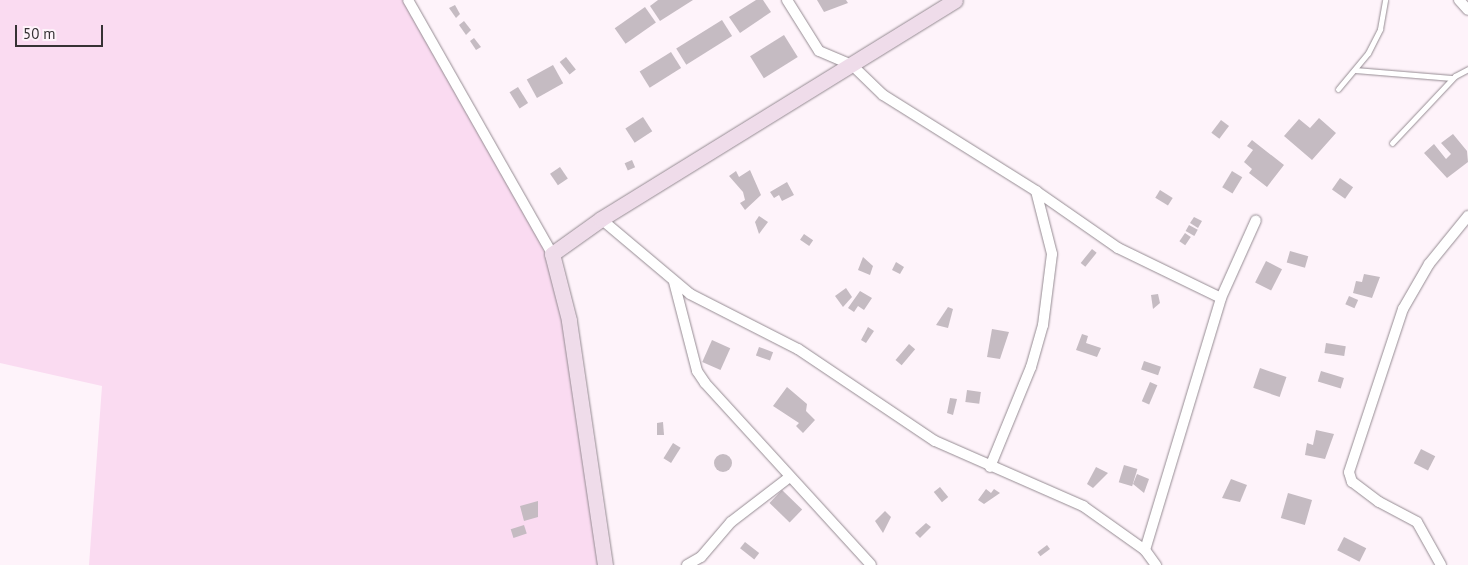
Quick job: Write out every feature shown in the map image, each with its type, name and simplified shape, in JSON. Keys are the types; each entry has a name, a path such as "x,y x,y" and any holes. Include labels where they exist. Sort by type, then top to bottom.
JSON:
{"street":[{"path":"408,0 552,254 569,320 605,565"},
{"path":"787,0 816,48 852,65 883,95 1036,192 1118,248 1221,298"},
{"path":"552,254 600,219 956,0"},
{"path":"1459,0 1468,10"},
{"path":"990,467 1031,367 1043,324 1051,246 1036,192"},
{"path":"1441,565 1417,522 1379,502 1352,482 1349,472 1403,309 1429,264 1468,216"},
{"path":"600,219 674,282 798,349 935,442 990,467 1072,500 1145,550 1156,565"},
{"path":"1145,550 1221,298 1256,220"},
{"path":"674,282 697,371 788,478 871,565"},
{"path":"687,565 701,557 731,522 788,478"}],"lane":[{"path":"1338,89 1355,70 1380,28 1385,0"},
{"path":"1392,143 1452,78 1468,69"},
{"path":"1355,70 1452,78"}],"shaded area":[{"path":"0,0 408,0 552,254 605,565 89,565 102,386 0,363"}],"building":[{"path":"658,0 693,0 660,21 650,6"},
{"path":"756,0 763,0 771,12 740,33 729,17"},
{"path":"817,0 846,0 848,3 824,12"},
{"path":"455,5 460,14 456,18 449,8"},
{"path":"645,7 656,23 626,44 615,28"},
{"path":"722,20 732,36 686,65 676,49"},
{"path":"464,21 471,30 466,35 459,25"},
{"path":"784,35 798,57 764,78 750,56"},
{"path":"474,38 481,47 476,50 470,41"},
{"path":"671,52 681,68 650,88 640,72"},
{"path":"566,57 576,70 570,75 560,62"},
{"path":"553,65 563,83 537,98 527,80"},
{"path":"518,87 528,103 520,108 510,92"},
{"path":"643,117 652,131 635,143 625,128"},
{"path":"1319,118 1336,133 1312,160 1284,136 1299,119 1310,128"},
{"path":"1221,120 1229,126 1219,139 1211,133"},
{"path":"1453,134 1467,151 1468,162 1447,178 1424,153 1434,144 1446,159 1451,154 1441,143"},
{"path":"1252,140 1284,165 1267,187 1249,173 1252,169 1244,162 1253,150 1247,146"},
{"path":"632,160 635,167 628,170 625,163"},
{"path":"560,167 568,179 558,185 550,174"},
{"path":"750,170 761,195 745,210 740,203 745,200 743,192 729,176 736,171 739,177"},
{"path":"1232,171 1242,177 1233,193 1222,187"},
{"path":"1340,178 1353,187 1345,199 1332,189"},
{"path":"787,182 794,195 782,201 779,195 774,198 770,192"},
{"path":"1160,190 1173,198 1168,206 1155,198"},
{"path":"759,216 768,222 759,234 755,222"},
{"path":"1194,217 1202,221 1198,228 1190,223"},
{"path":"1189,225 1198,230 1194,236 1186,231"},
{"path":"1185,233 1191,237 1185,245 1179,241"},
{"path":"804,234 813,240 809,246 800,240"},
{"path":"1092,249 1097,253 1085,267 1081,263"},
{"path":"1290,251 1308,256 1305,268 1287,263"},
{"path":"863,257 873,266 870,275 858,270"},
{"path":"1266,261 1282,269 1271,291 1255,282"},
{"path":"896,262 904,267 900,274 892,270"},
{"path":"1364,274 1380,277 1372,298 1353,293 1356,281 1362,282"},
{"path":"846,288 852,297 843,307 835,296"},
{"path":"860,291 872,298 864,310 858,306 854,312 848,308"},
{"path":"1158,294 1160,303 1153,309 1151,295"},
{"path":"1349,296 1358,300 1354,308 1345,304"},
{"path":"948,307 953,309 948,328 936,325"},
{"path":"868,327 874,331 866,343 861,340"},
{"path":"992,329 1009,332 1000,359 987,357"},
{"path":"1082,334 1088,336 1086,343 1101,348 1097,357 1076,350"},
{"path":"712,340 730,348 721,370 702,362"},
{"path":"1326,343 1346,346 1344,356 1324,353"},
{"path":"909,344 915,349 902,365 896,360"},
{"path":"759,347 773,352 770,361 756,355"},
{"path":"1144,361 1161,367 1158,375 1141,370"},
{"path":"1260,368 1286,377 1280,397 1253,388"},
{"path":"1321,371 1344,378 1341,389 1318,382"},
{"path":"1150,382 1157,385 1149,404 1142,401"},
{"path":"787,387 807,404 806,411 815,420 803,433 796,426 799,423 773,406"},
{"path":"967,390 981,392 979,404 965,402"},
{"path":"950,398 957,399 953,415 947,413"},
{"path":"663,422 664,435 657,435 657,423"},
{"path":"1316,430 1334,434 1325,459 1305,455 1307,443 1313,445"},
{"path":"673,443 681,448 671,463 663,458"},
{"path":"1421,449 1435,456 1428,471 1414,463"},
{"path":"723,454 729,457 732,463 729,469 723,472 717,469 714,463 717,457"},
{"path":"1124,465 1137,469 1132,486 1119,482"},
{"path":"1096,467 1108,473 1093,488 1087,484"},
{"path":"1137,474 1149,479 1144,493 1133,484"},
{"path":"1231,479 1247,485 1240,502 1222,498"},
{"path":"940,487 948,497 942,502 934,492"},
{"path":"986,489 991,493 994,489 1000,493 984,504 978,500"},
{"path":"782,490 802,509 790,522 769,503"},
{"path":"1288,493 1312,500 1305,525 1281,518"},
{"path":"538,501 538,517 524,521 520,506"},
{"path":"885,511 891,517 883,533 875,521"},
{"path":"926,523 931,527 920,538 915,533"},
{"path":"524,525 527,534 513,538 511,529"},
{"path":"1344,537 1366,548 1359,562 1337,550"},
{"path":"745,542 759,553 754,559 740,548"},
{"path":"1047,545 1050,549 1040,556 1037,552"}]}
